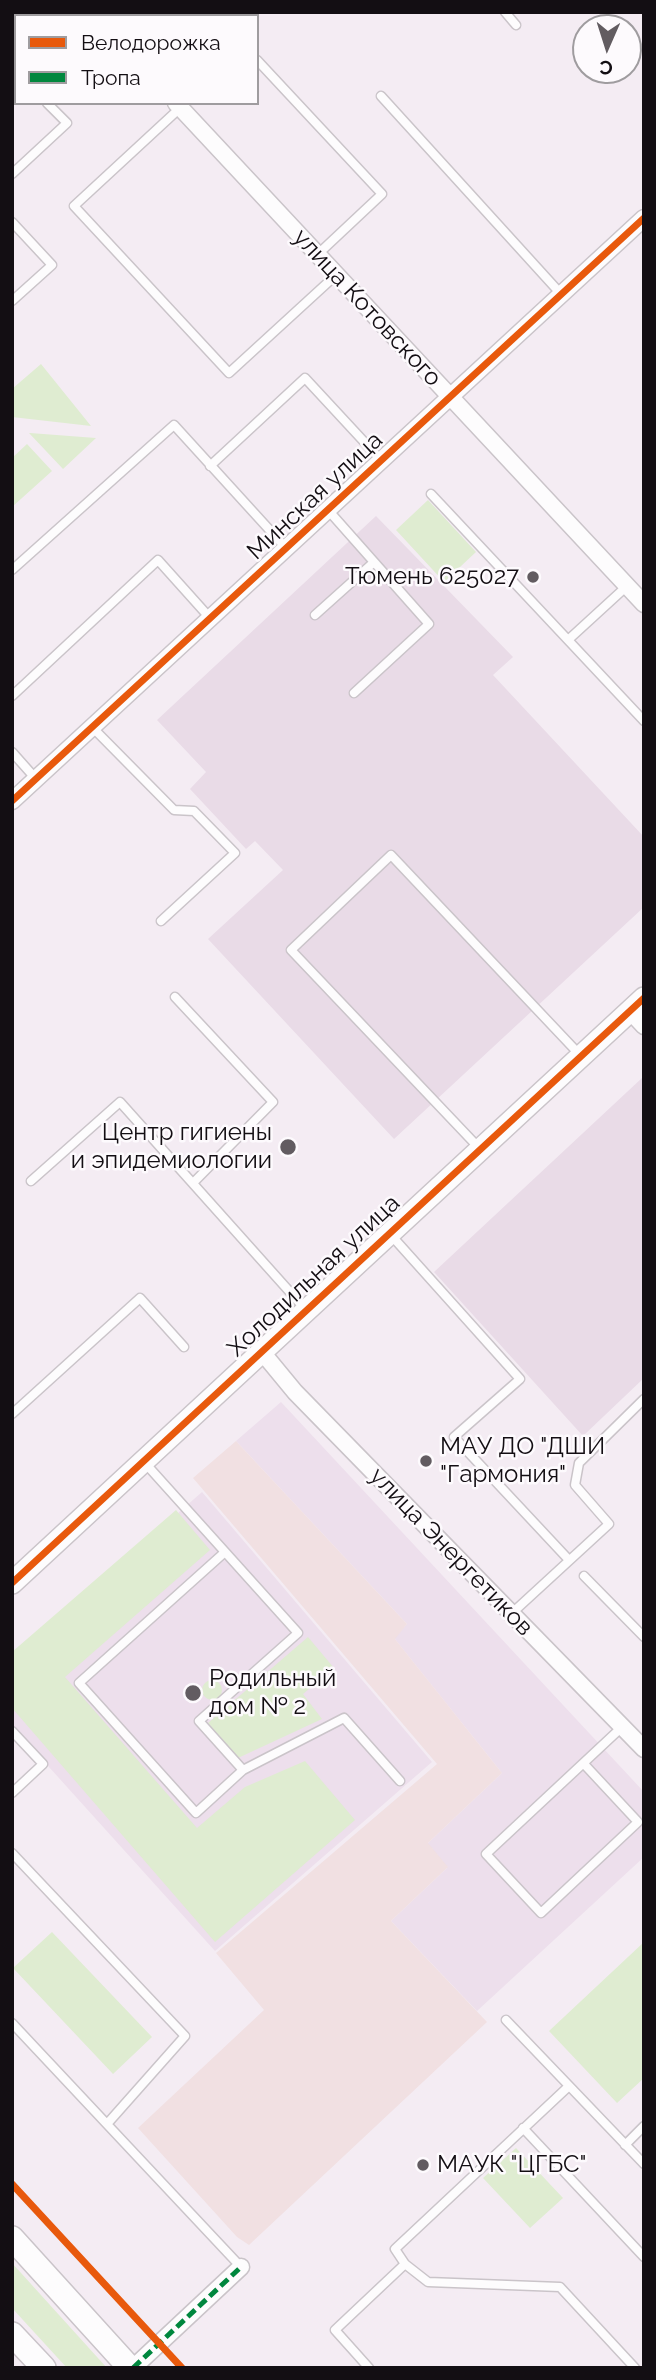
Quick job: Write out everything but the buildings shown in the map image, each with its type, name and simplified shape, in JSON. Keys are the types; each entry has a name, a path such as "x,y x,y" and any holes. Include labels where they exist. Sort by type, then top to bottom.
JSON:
{"main road":[{"path":"12,2238 132,2368"},
{"path":"12,2334 44,2368"}],"street":[{"name":"улица Котовского","path":"178,105 644,604"},
{"name":"Минская улица","path":"12,801 644,218"},
{"name":"Холодильная улица","path":"12,1583 581,1056 639,1012"},
{"name":"улица Энергетиков","path":"262,1352 295,1392 644,1749"},
{"path":"132,2368 241,2267"}],"lane":[{"path":"505,12 516,25"},
{"path":"259,62 382,194 317,255"},
{"path":"381,96 561,294"},
{"path":"12,174 67,123 49,105"},
{"path":"178,105 74,206 229,373 336,275"},
{"path":"12,222 52,265 12,301"},
{"path":"210,466 305,378 381,460"},
{"path":"12,570 173,425 286,548"},
{"path":"431,494 644,721"},
{"path":"328,510 429,624 354,693"},
{"path":"12,696 158,560 211,618"},
{"path":"316,615 373,562"},
{"path":"568,640 627,586"},
{"path":"92,727 174,810 194,811 235,853 160,921"},
{"path":"12,752 36,779"},
{"path":"480,1149 291,950 391,855 581,1056"},
{"path":"175,997 273,1102 193,1183"},
{"path":"31,1181 120,1102 306,1310"},
{"path":"389,1233 520,1379 454,1437 569,1560"},
{"path":"12,1414 140,1298 184,1347"},
{"path":"511,1614 609,1524 575,1485 579,1463 644,1399"},
{"path":"143,1461 298,1633 199,1721 243,1770"},
{"path":"225,1552 79,1683 195,1812 243,1770 344,1718 400,1781"},
{"path":"584,1576 644,1637"},
{"path":"584,1764 638,1822 541,1913 486,1854 622,1727"},
{"path":"12,1731 43,1764 12,1793"},
{"path":"12,1853 185,2036 107,2124"},
{"path":"506,2021 644,2164"},
{"path":"12,2023 241,2267"},
{"path":"569,2086 395,2249 405,2263 428,2282 560,2287 635,2368"},
{"path":"625,2145 644,2126"},
{"path":"523,2128 644,2257"},
{"path":"369,2368 335,2330 405,2263"}],"shaded area":[{"path":"376,516 513,657 493,675 644,837 644,907 394,1139 208,939 283,870 255,841 246,849 190,789 206,772 157,720"},
{"path":"642,1078 644,1378 583,1436 434,1272"},
{"path":"281,1402 644,1792 644,1857 477,2011 391,1921 447,1868 427,1844 502,1773 394,1638 407,1624 236,1441"},
{"path":"236,1441 407,1624 395,1639 502,1773 428,1843 448,1867 391,1921 487,2022 249,2245 237,2237 138,2128 264,2010 216,1953 437,1764 193,1478"},
{"name":"Родильный дом № 2","path":"202,1492 432,1762 215,1951 12,1726 12,1659"}],"green space":[{"path":"41,364 91,426 12,417 12,389"},
{"path":"30,433 96,438 63,469"},
{"path":"27,444 52,471 12,507 12,458"},
{"path":"428,500 476,552 444,582 396,530"},
{"path":"176,1510 210,1550 65,1677 197,1828 245,1787 305,1761 355,1820 215,1942 12,1708 12,1652"},
{"path":"308,1637 334,1668 303,1694 322,1719 238,1758 208,1723"},
{"path":"208,1680 216,1680 222,1690 216,1700 208,1700 202,1694 202,1686"},
{"path":"52,1932 152,2037 113,2074 13,1968"},
{"path":"644,1942 644,2078 617,2103 549,2031"},
{"path":"516,2148 563,2198 530,2228 483,2178"},
{"path":"12,2263 107,2368 67,2368 12,2308"}],"marked path":[{"path":"133,2368 241,2267"}],"cycle path":[{"path":"12,801 644,218"},
{"path":"12,1583 644,998"},
{"path":"12,2184 182,2368"}],"place":[{"name":"Тюмень 625027","path":"533,577"},
{"name":"Центр гигиены и эпидемиологии","path":"288,1147"},
{"name":"МАУ ДО \"ДШИ \"Гармония\"","path":"426,1461"},
{"name":"Родильный дом № 2","path":"193,1693"},
{"name":"МАУК \"ЦГБС\"","path":"423,2165"}]}
